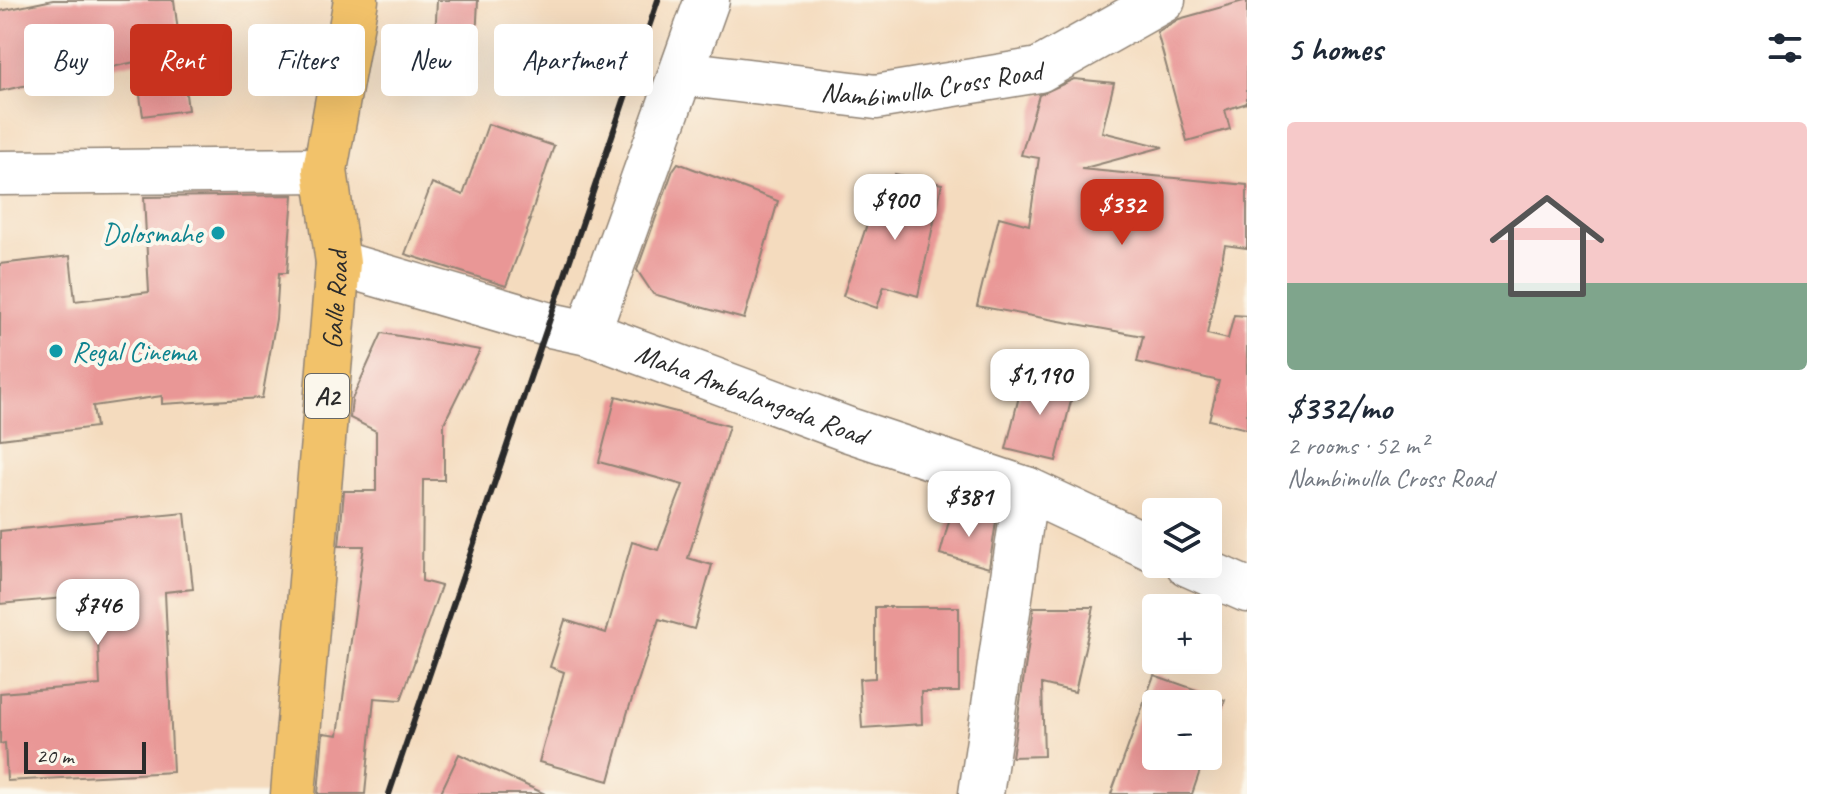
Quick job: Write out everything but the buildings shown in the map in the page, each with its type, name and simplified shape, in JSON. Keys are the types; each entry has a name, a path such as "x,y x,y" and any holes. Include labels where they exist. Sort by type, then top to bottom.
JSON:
{"highway":[{"name":"Galle Road","path":"293,794 338,263 325,170 356,0"}],"street":[{"path":"588,333 707,0"},
{"name":"Nambimulla Cross Road","path":"682,73 876,97 1039,70 1163,0"},
{"path":"0,173 325,170"},
{"name":"Maha Ambalangoda Road","path":"338,263 550,325 588,333 849,430 1026,489 1142,543"},
{"path":"981,794 1026,489"},
{"path":"1220,578 1247,590"}],"railway":[{"path":"389,794 658,0"}],"place":[{"name":"Dolosmahe","path":"218,233"},
{"name":"Regal Cinema","path":"56,351"}]}
